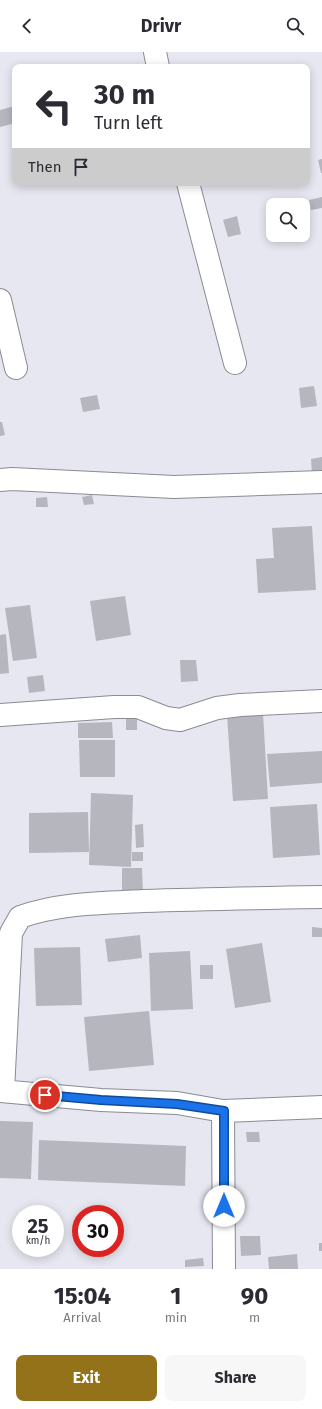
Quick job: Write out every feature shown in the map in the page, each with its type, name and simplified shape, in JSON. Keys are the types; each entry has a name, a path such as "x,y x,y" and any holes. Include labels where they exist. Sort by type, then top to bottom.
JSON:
{"street":[{"path":"155,52 157,64"},
{"path":"189,186 235,363"},
{"path":"0,300 16,368"},
{"path":"0,480 12,479 174,487 322,482"},
{"path":"0,715 114,707 138,707 166,718 180,720 217,708 240,705 322,701"},
{"path":"322,897 81,904 37,911 20,917 11,934 1,1091 101,1100 177,1104 224,1111 322,1107"},
{"path":"224,1111 224,1269"}],"building":[{"path":"12,107 12,124 0,127 0,110"},
{"path":"322,159 322,173 321,173 318,160"},
{"path":"322,197 322,208 311,210 310,200"},
{"path":"237,216 241,234 228,237 223,220"},
{"path":"314,386 317,406 301,408 299,388"},
{"path":"97,395 100,409 83,412 80,398"},
{"path":"0,422 2,422 5,435 0,436"},
{"path":"322,457 322,473 312,474 311,459"},
{"path":"92,495 94,504 84,505 82,497"},
{"path":"47,497 48,507 36,507 36,498"},
{"path":"312,526 316,590 258,593 256,559 274,558 272,528"},
{"path":"125,596 131,635 96,641 90,601"},
{"path":"30,605 37,658 13,661 5,608"},
{"path":"6,634 9,673 0,674 0,635"},
{"path":"180,660 196,660 198,681 181,682"},
{"path":"43,675 45,691 29,693 27,677"},
{"path":"263,713 268,799 233,801 227,715"},
{"path":"126,717 137,717 137,730 126,730"},
{"path":"112,722 113,738 78,738 78,723"},
{"path":"79,740 115,740 115,777 80,777"},
{"path":"322,751 322,783 270,787 267,754"},
{"path":"91,793 133,795 131,867 89,865"},
{"path":"317,804 320,855 273,858 270,807"},
{"path":"88,812 89,852 29,853 29,813"},
{"path":"143,824 144,847 136,848 135,825"},
{"path":"132,852 143,852 143,861 132,861"},
{"path":"122,868 142,868 143,894 122,894"},
{"path":"312,927 322,928 322,937 312,937"},
{"path":"140,935 142,958 108,962 105,939"},
{"path":"262,943 271,1002 235,1008 226,949"},
{"path":"80,947 82,1005 36,1006 34,948"},
{"path":"190,951 193,1009 151,1011 149,953"},
{"path":"200,965 213,965 213,979 200,979"},
{"path":"149,1011 154,1065 89,1071 84,1017"},
{"path":"0,1121 33,1122 31,1179 0,1178"},
{"path":"246,1132 259,1132 260,1142 247,1142"},
{"path":"39,1140 186,1146 185,1186 38,1180"},
{"path":"240,1236 260,1236 261,1255 241,1256"},
{"path":"319,1243 322,1243 322,1251 319,1251"},
{"path":"297,1254 298,1269 269,1269 268,1257"},
{"path":"203,1258 204,1266 185,1267 185,1260"}],"route":[{"path":"45,1095 177,1104 224,1111 224,1206"}]}
